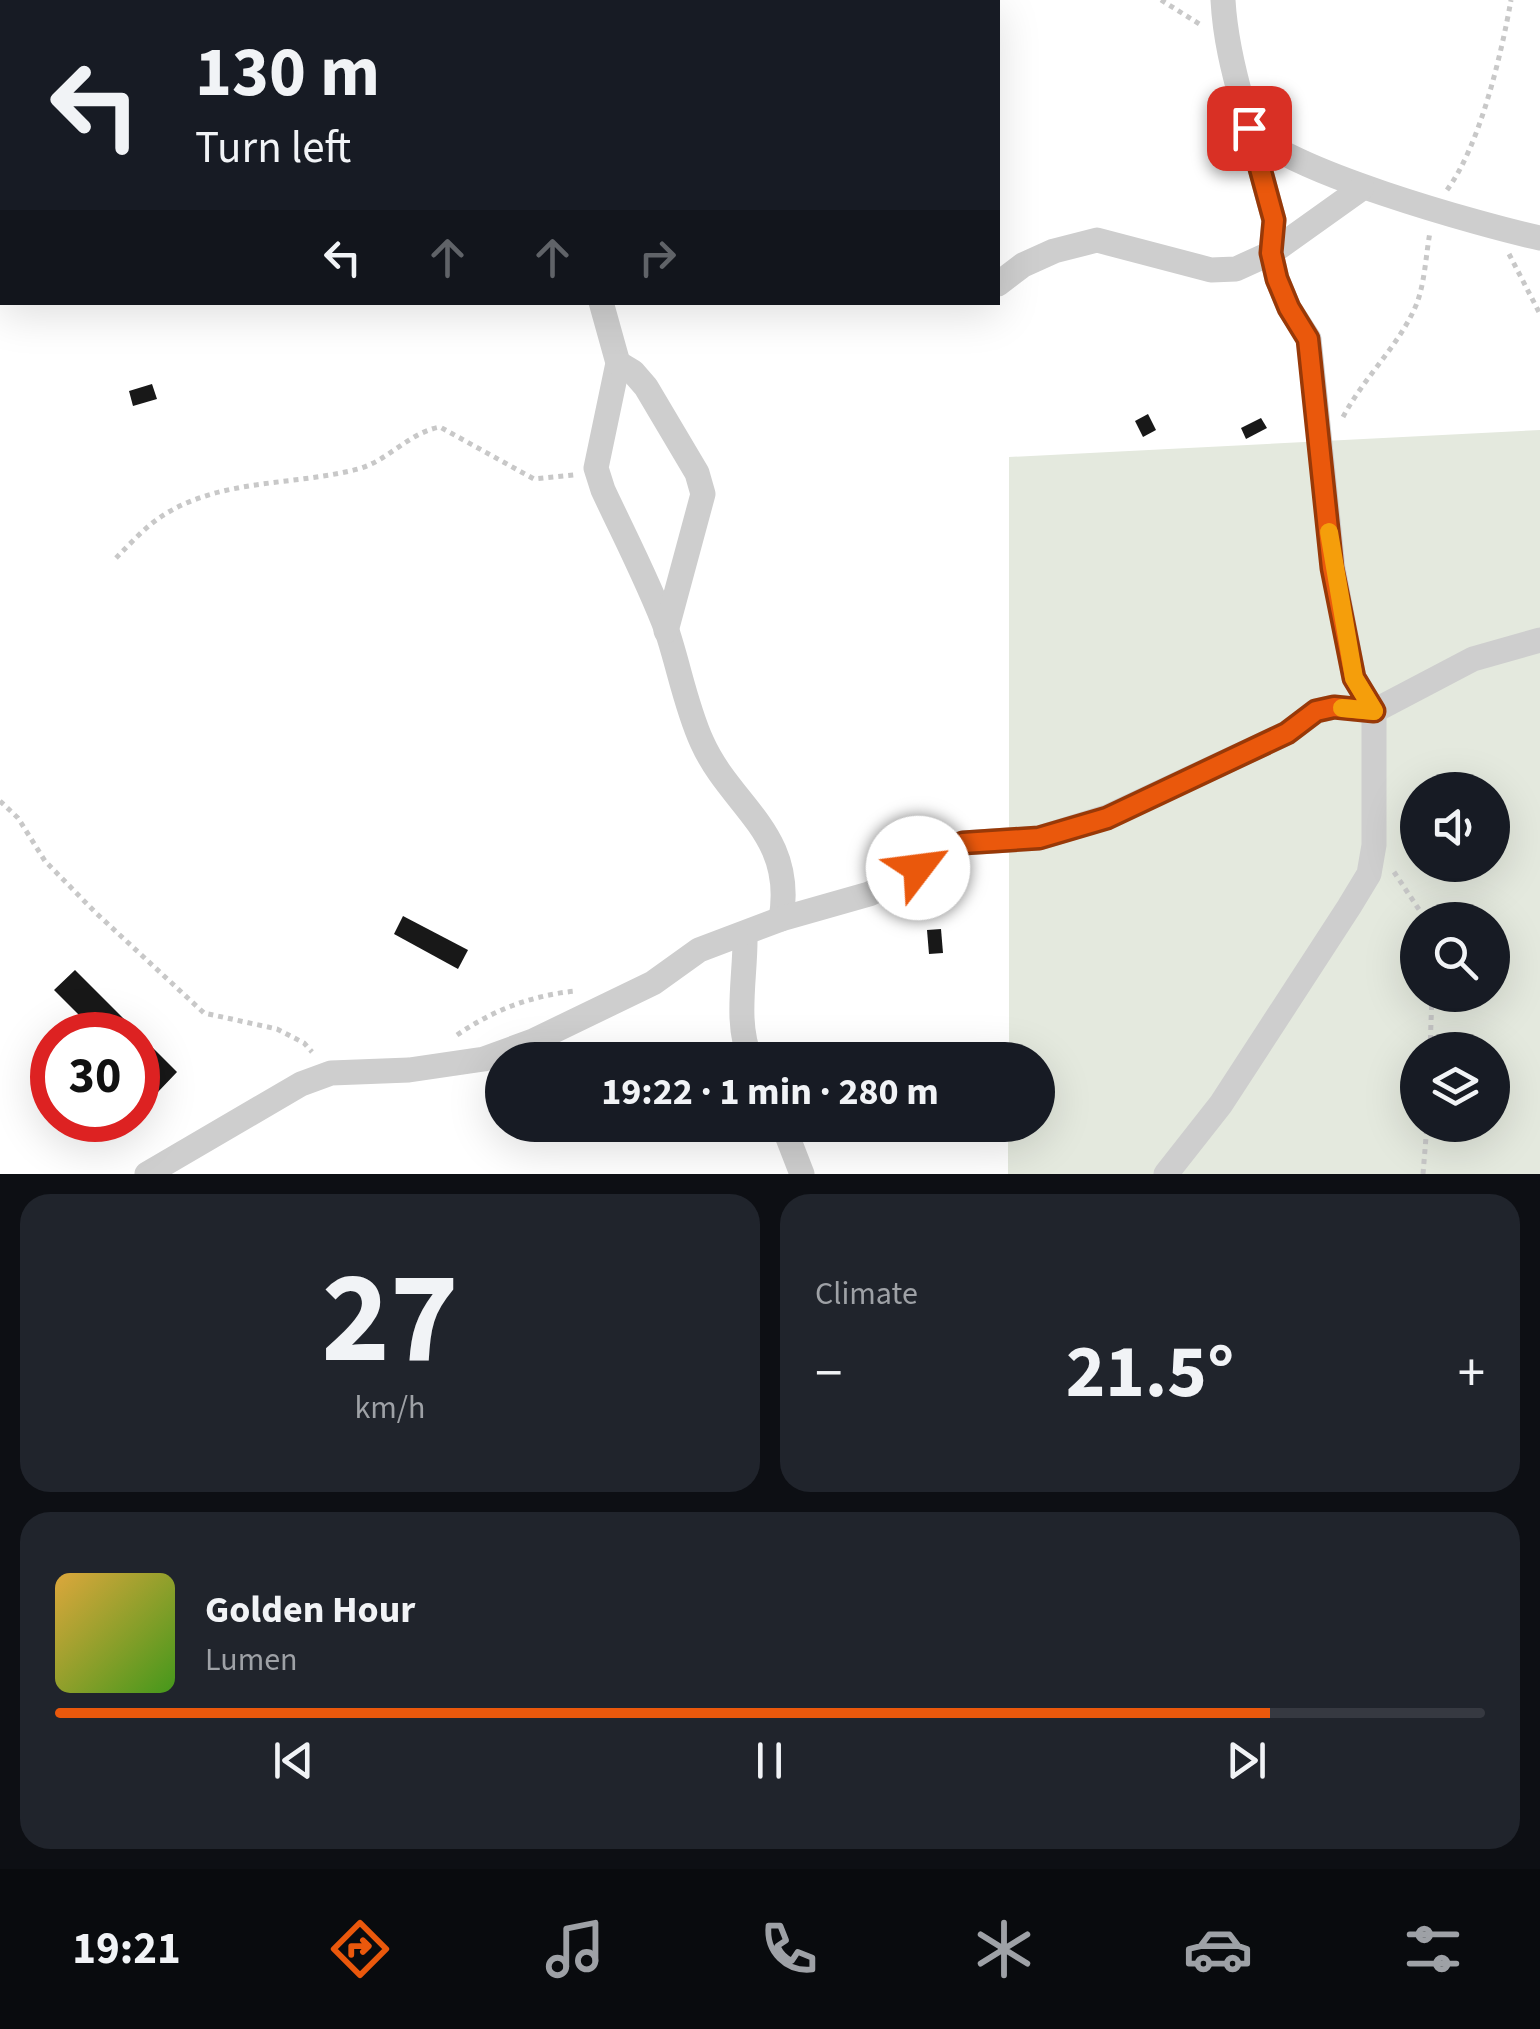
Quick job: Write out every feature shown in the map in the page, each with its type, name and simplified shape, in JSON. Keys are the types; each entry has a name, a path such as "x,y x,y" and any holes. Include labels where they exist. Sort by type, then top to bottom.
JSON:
{"street":[{"path":"1166,1174 1221,1104 1369,874 1374,846 1374,711 1354,678 1332,568 1308,339 1289,308 1271,253 1274,220 1226,41 1223,0"},
{"path":"1249,128 1270,145 1362,188 1496,229 1540,238"},
{"path":"1000,282 1022,265 1054,251 1097,240 1210,270 1236,270 1271,253 1362,188"},
{"path":"603,305 618,363 596,468 666,631 702,744 764,829 779,865 785,895 781,919"},
{"path":"618,363 646,387 697,473 703,494 666,631"},
{"path":"146,1174 301,1084 331,1073 408,1070 484,1059 532,1041 653,983 699,950 781,919 869,894 898,882 963,843 1039,838 1107,818 1287,733 1316,711 1334,707 1374,711 1473,659 1540,640"},
{"path":"745,935 745,1042"},
{"path":"790,1142 802,1174"}],"path":[{"path":"1161,0 1226,41"},
{"path":"1322,466 1344,414 1364,380 1402,331 1418,300 1434,208 1460,172 1480,125 1510,0"},
{"path":"1496,229 1540,314"},
{"path":"116,558 159,517 186,503 255,483 362,468 422,430 440,427 534,479 566,477 596,468"},
{"path":"0,801 18,818 45,861 204,1013 277,1029 304,1042 331,1073"},
{"path":"1374,846 1413,902"},
{"path":"1423,1174 1426,1142"}],"shaded area":[{"path":"1540,430 1540,1174 1008,1174 1008,1142 1055,1142 1055,1042 1009,1042 1009,457"}],"building":[{"path":"152,384 157,399 133,406 129,391"},
{"path":"1148,414 1156,430 1143,437 1135,421"},
{"path":"1261,418 1267,428 1246,439 1241,428"},
{"path":"403,916 468,950 458,969 394,934"},
{"path":"941,929 943,953 929,954 927,930"},
{"path":"75,970 117,1012 76,1012 54,990"},
{"path":"160,1055 177,1072 160,1090"}],"slow traffic":[{"path":"1329,532 1332,568 1354,678 1374,711 1342,708"}],"route":[{"path":"918,868 963,843 1039,838 1107,818 1287,733 1316,711 1334,707 1374,711 1354,678 1332,568 1308,339 1277,279 1271,253 1274,220 1249,128"}]}
